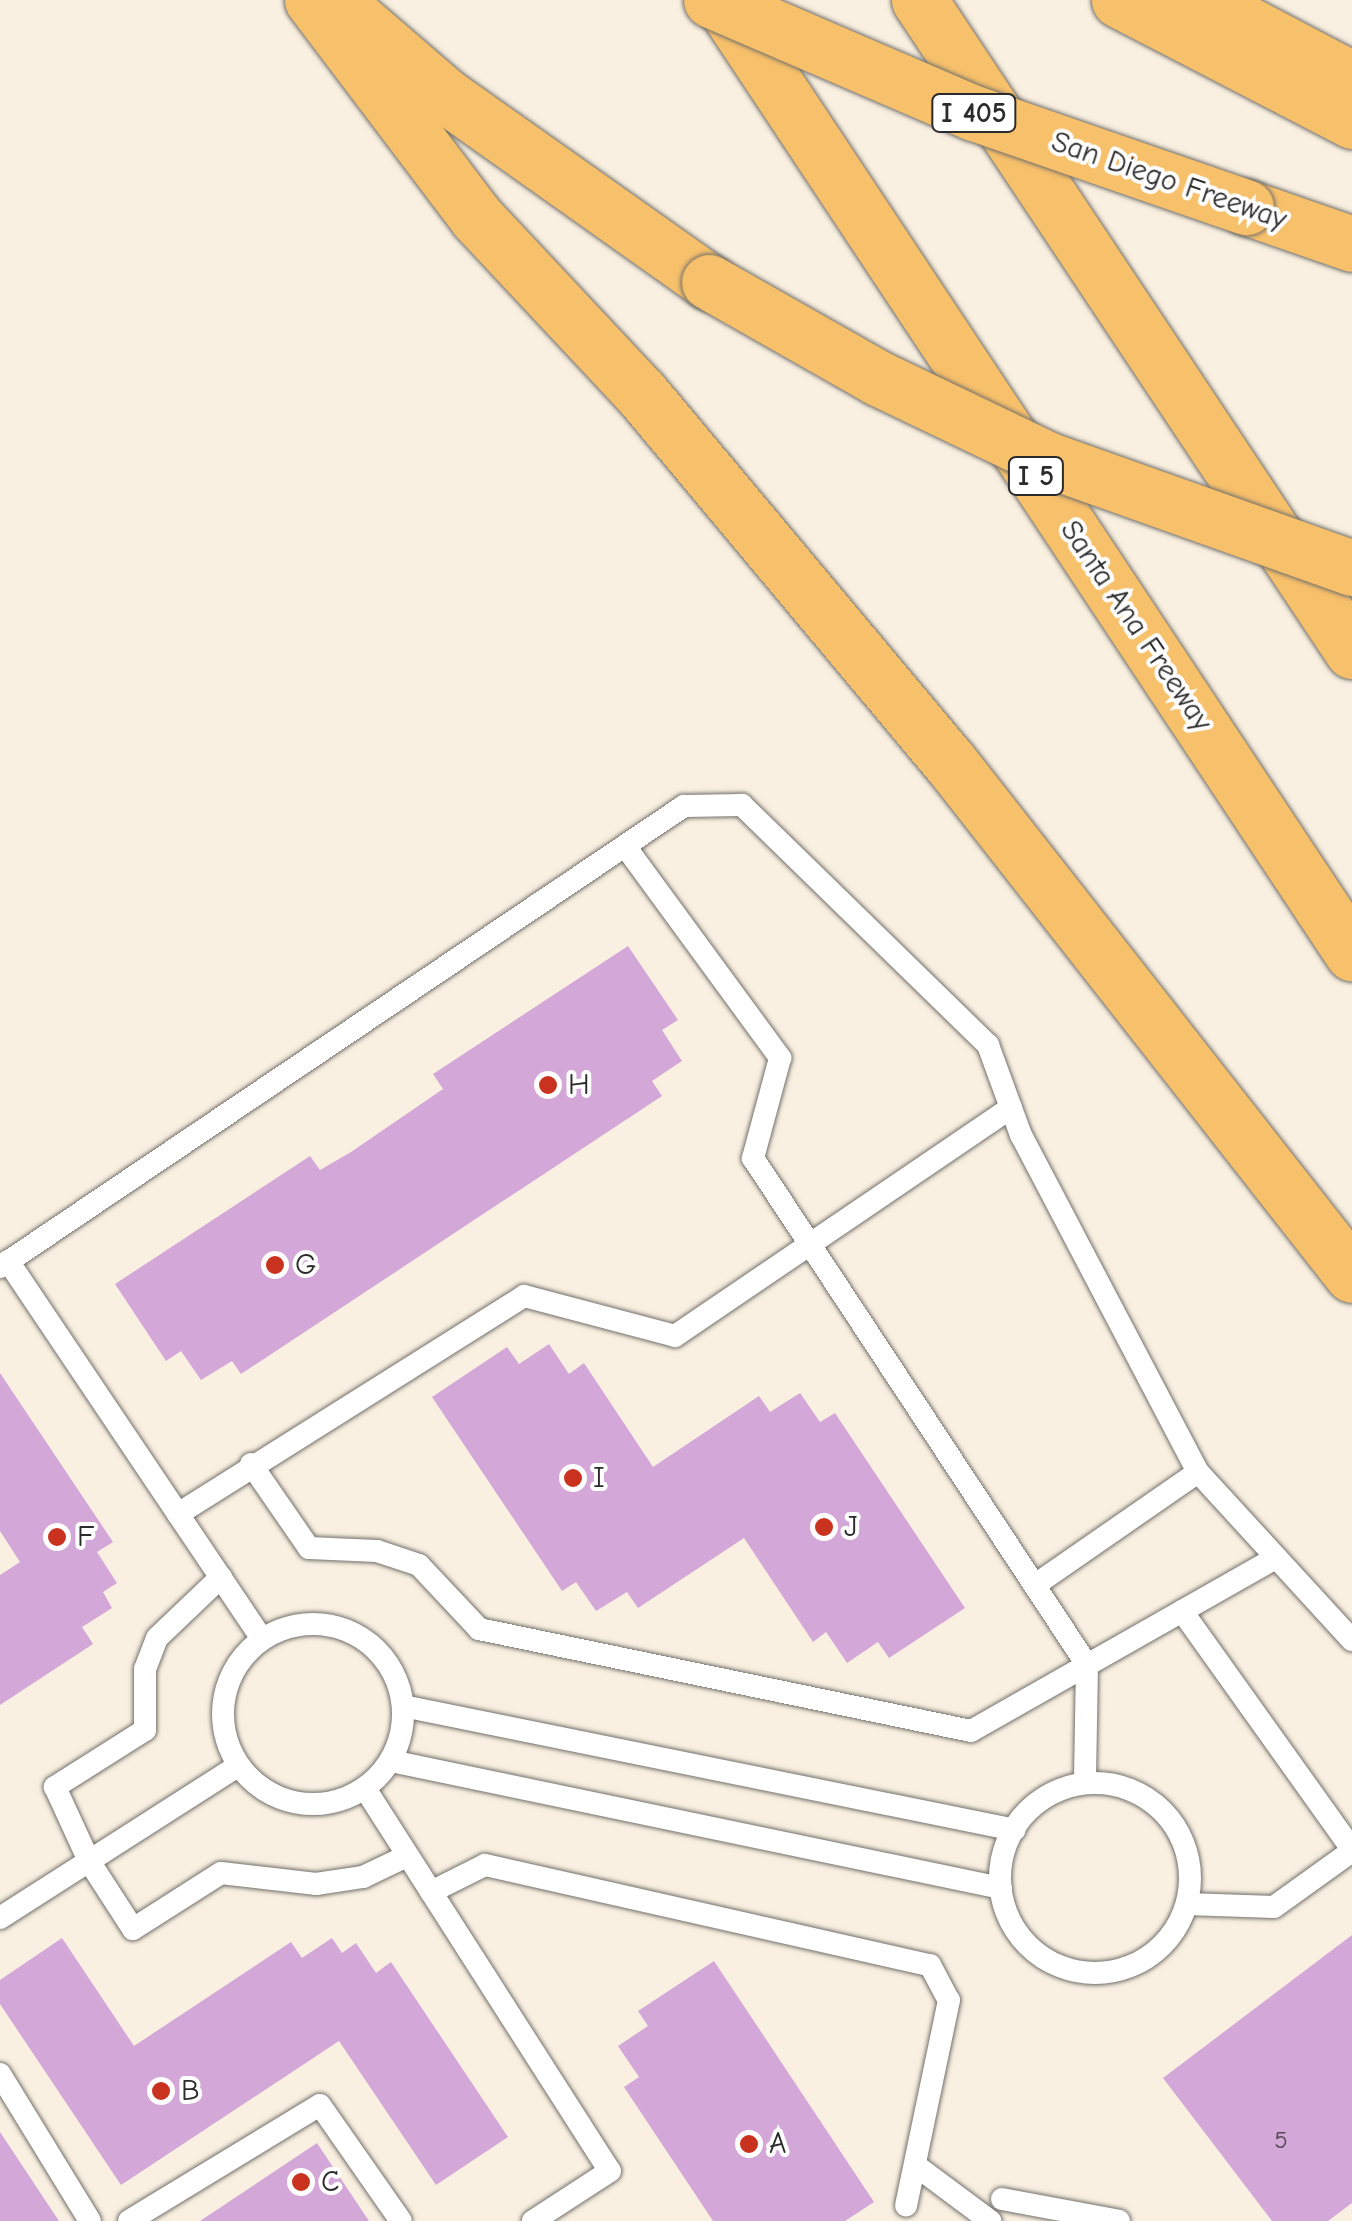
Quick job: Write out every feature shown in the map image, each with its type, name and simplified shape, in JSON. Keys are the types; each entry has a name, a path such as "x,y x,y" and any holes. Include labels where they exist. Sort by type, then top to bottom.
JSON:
{"highway":[{"path":"312,0 477,218 641,393 949,761 1352,1275"},
{"path":"335,0 462,108 710,282 878,378 1049,460 1352,568"},
{"name":"San Diego Freeway","path":"711,0 974,113 1352,244"},
{"name":"Santa Ana Freeway","path":"720,0 1352,953"},
{"path":"918,0 1352,651"},
{"path":"1119,0 1352,121"},
{"path":"1202,0 1352,78"}],"lane":[{"path":"262,1639 4,1264 684,806 742,805 988,1046 1011,1108 1198,1472 1352,1640"},
{"path":"625,846 780,1058 754,1158 1087,1665 1085,1783"},
{"path":"178,1514 524,1296 675,1336 1011,1108"},
{"path":"252,1464 309,1548 377,1551 420,1566 479,1629 971,1731 1276,1558"},
{"path":"1035,1585 1198,1472"},
{"path":"221,1577 157,1638 146,1668 145,1730 55,1787 90,1861 133,1929 221,1873 316,1884 363,1877 408,1856"},
{"path":"1182,1612 1352,1850 1274,1907 1187,1904"},
{"path":"294,1624 330,1624 363,1637 389,1662 403,1706 403,1730 391,1761 366,1790 333,1802 297,1802 236,1768 224,1732 224,1697 237,1664 262,1639 294,1624"},
{"path":"403,1706 1015,1830"},
{"path":"391,1761 1000,1888"},
{"path":"0,1918 236,1768"},
{"path":"1085,1783 1122,1786 1156,1803 1180,1832 1190,1868 1187,1904 1170,1937 1141,1961 1102,1976 1051,1966 1012,1923 1000,1888 1004,1850 1015,1830 1050,1794 1085,1783"},
{"path":"366,1790 610,2171 533,2221"},
{"path":"431,1892 486,1865 930,1965 950,2000 906,2206"},
{"path":"0,2074 90,2221"},
{"path":"129,2221 320,2105 401,2221"},
{"path":"915,2165 990,2221"},
{"path":"1002,2198 1120,2221"}],"building":[{"path":"628,946 678,1020 662,1030 682,1061 652,1081 662,1096 241,1374 232,1361 201,1380 181,1351 166,1361 115,1284 310,1156 320,1170 351,1152 443,1089 433,1074"},
{"path":"549,1344 569,1374 584,1363 653,1467 759,1396 770,1412 800,1393 820,1422 835,1413 965,1608 889,1658 878,1642 847,1663 826,1632 813,1642 744,1538 638,1608 627,1592 596,1611 576,1582 562,1591 432,1397 507,1347 519,1364"},
{"name":"F","path":"0,1373 113,1542 97,1552 117,1583 103,1592 112,1608 82,1627 93,1644 0,1705 0,1575 20,1562 0,1531"},
{"path":"1352,1935 1352,2203 1328,2221 1272,2221 1163,2078"},
{"name":"B","path":"62,1938 134,2046 291,1942 302,1958 332,1938 342,1953 356,1943 376,1973 391,1962 508,2137 436,2185 339,2041 121,2185 0,2004 0,1980"},
{"name":"A","path":"714,1961 874,2202 845,2221 713,2221 624,2087 639,2077 618,2046 648,2026 638,2011"},
{"path":"0,2132 59,2221 0,2221"},
{"name":"C","path":"317,2143 369,2221 200,2221"}],"place":[{"name":"H","path":"548,1085"},
{"name":"G","path":"275,1265"},
{"name":"I","path":"573,1478"},
{"name":"J","path":"824,1527"},
{"name":"F","path":"57,1537"},
{"name":"B","path":"161,2091"},
{"name":"A","path":"749,2144"},
{"name":"C","path":"301,2182"}]}
